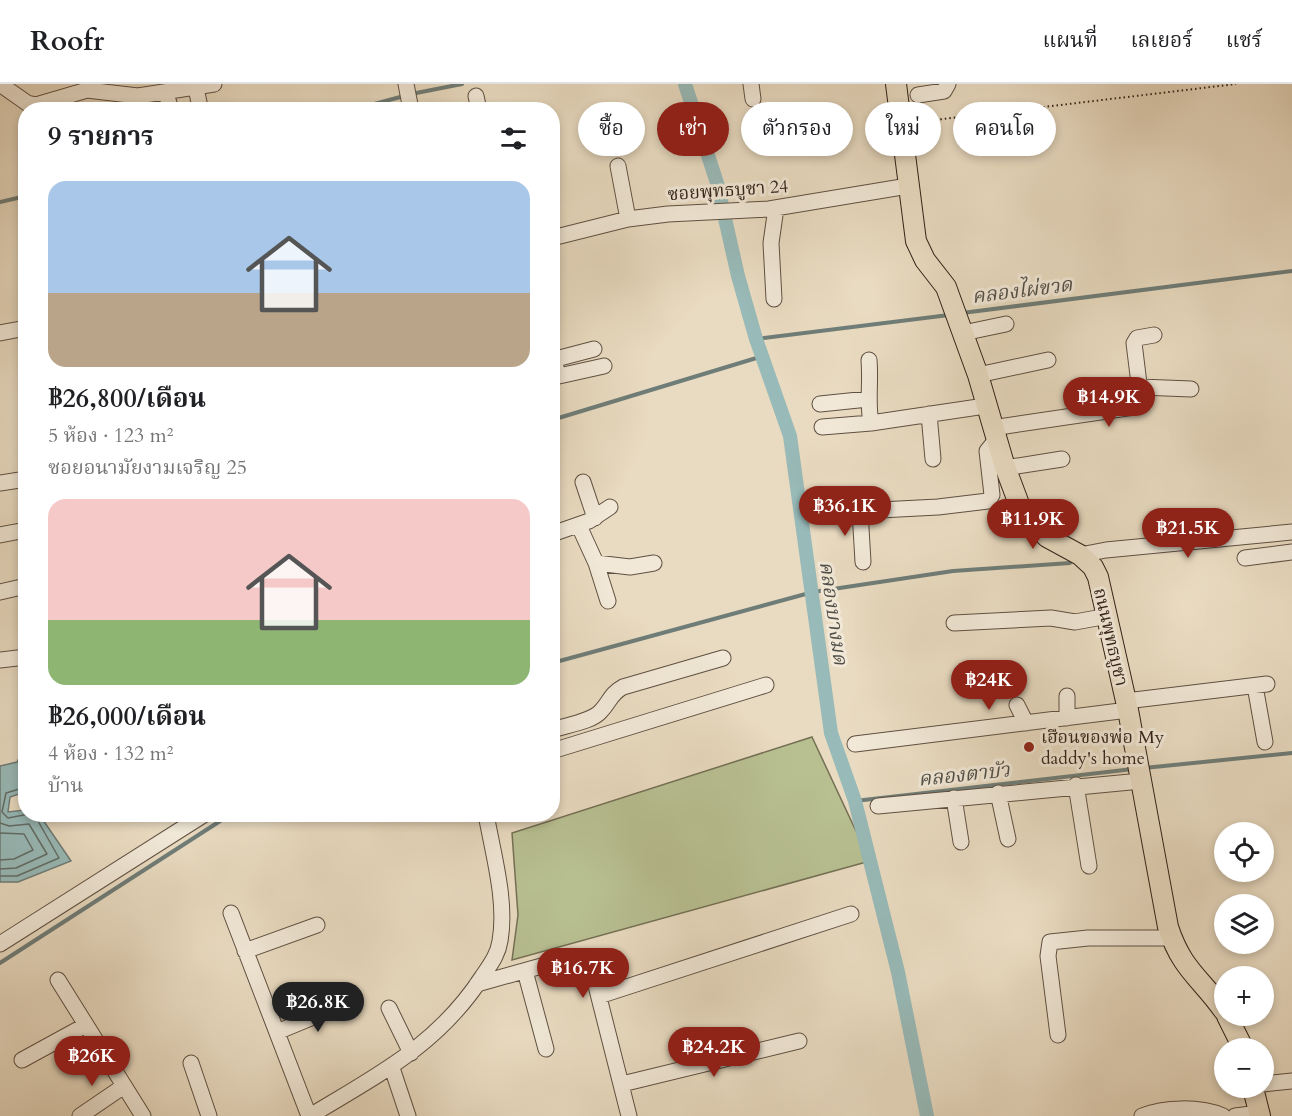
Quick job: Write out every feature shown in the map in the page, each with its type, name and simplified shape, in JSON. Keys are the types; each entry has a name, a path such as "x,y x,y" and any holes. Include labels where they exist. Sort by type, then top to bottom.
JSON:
{"main road":[{"name":"ถนนพุทธบูชา","path":"896,84 899,102"},
{"name":"ถนนพุทธบูชา","path":"906,156 916,241 925,260 946,287 978,375 985,406 1022,512 1047,537 1080,555 1093,567 1098,577 1127,706 1172,938 1185,965 1214,999"},
{"path":"1256,1098 1260,1114"}],"street":[{"path":"0,84 26,102"},
{"path":"46,102 87,90 138,96 214,84"},
{"path":"918,95 944,91 948,84"},
{"path":"406,85 410,102"},
{"path":"196,88 199,102"},
{"path":"166,93 169,102"},
{"path":"618,166 628,219"},
{"name":"ซอยพุทธบูชา 24","path":"560,236 628,219 668,214 772,209 908,186"},
{"path":"772,209 774,299"},
{"path":"960,326 1006,324"},
{"path":"0,333 18,330"},
{"path":"841,512 988,501 992,495 987,451 994,434 1128,409 1140,402 1134,343 1137,338 1154,335"},
{"path":"560,358 594,349"},
{"path":"869,360 871,385 868,399 871,423"},
{"path":"978,375 1048,360"},
{"path":"560,376 604,366"},
{"path":"1140,387 1191,389"},
{"path":"820,404 868,399"},
{"path":"822,428 985,406"},
{"path":"929,414 933,459"},
{"path":"1005,468 1062,459"},
{"path":"0,483 18,480"},
{"path":"582,482 596,518"},
{"path":"560,532 596,518 610,507"},
{"path":"860,511 862,562"},
{"path":"579,526 596,563 608,602"},
{"path":"0,535 18,532"},
{"path":"1080,555 1106,550 1292,532"},
{"path":"1245,558 1292,552"},
{"path":"596,563 630,567 654,563"},
{"path":"0,592 18,588"},
{"path":"954,623 1051,618 1075,622 1108,616"},
{"path":"0,660 18,658"},
{"path":"560,727 597,715 604,709 610,695 623,687 723,658"},
{"path":"560,749 766,685"},
{"path":"855,744 1067,718 1261,685 1265,742"},
{"path":"1067,696 1067,718"},
{"path":"1017,705 1026,723"},
{"path":"878,806 1076,785 1139,773"},
{"path":"1076,785 1089,866"},
{"path":"998,793 1008,839"},
{"path":"954,798 961,842"},
{"path":"0,944 192,822"},
{"path":"231,913 310,1116 392,1068 411,1053 441,1027 477,984 497,954 501,939 499,892 487,822"},
{"path":"599,996 851,914"},
{"path":"245,951 316,925"},
{"path":"1058,1035 1048,956 1050,942 1088,938 1172,938"},
{"path":"477,984 563,960 583,959 591,966 629,1116"},
{"path":"525,971 546,1049"},
{"path":"58,980 143,1116"},
{"path":"277,1032 347,1003"},
{"path":"389,1008 411,1053"},
{"path":"22,1060 86,1025"},
{"path":"622,1084 799,1041"},
{"path":"191,1063 209,1116"},
{"path":"392,1068 408,1116"},
{"path":"1274,1083 1292,1081"},
{"path":"80,1116 124,1086"},
{"path":"1142,1116 1188,1109 1207,1110 1222,1116"},
{"path":"1235,1116 1260,1114"}],"path":[{"path":"941,119 1236,84"}],"green space":[{"path":"812,737 870,861 512,960 518,915 512,833 546,822 560,822 560,818"}],"water":[{"path":"18,760 18,794 10,797 8,812 18,811 18,822 44,822 71,861 18,882 0,882 0,766"}],"waterway":[{"path":"411,94 462,84"},
{"name":"คลองบางมด","path":"685,84 717,183 738,276 756,339 790,436 831,733 855,801 898,972 927,1116"},
{"path":"382,102 404,96"},
{"path":"0,202 18,198"},
{"name":"คลองไผ่ขวด","path":"962,313 1292,271"},
{"name":"คลองไผ่ขวด","path":"756,339 949,315"},
{"path":"560,418 763,356"},
{"path":"560,661 813,592 953,571 1070,563"},
{"name":"คลองตาบัว","path":"1144,768 1292,753"},
{"name":"คลองตาบัว","path":"855,801 1133,769"},
{"path":"0,963 219,822"}],"place":[{"name":"เฮือนของพ่อ My daddy's home","path":"1029,747"}]}
